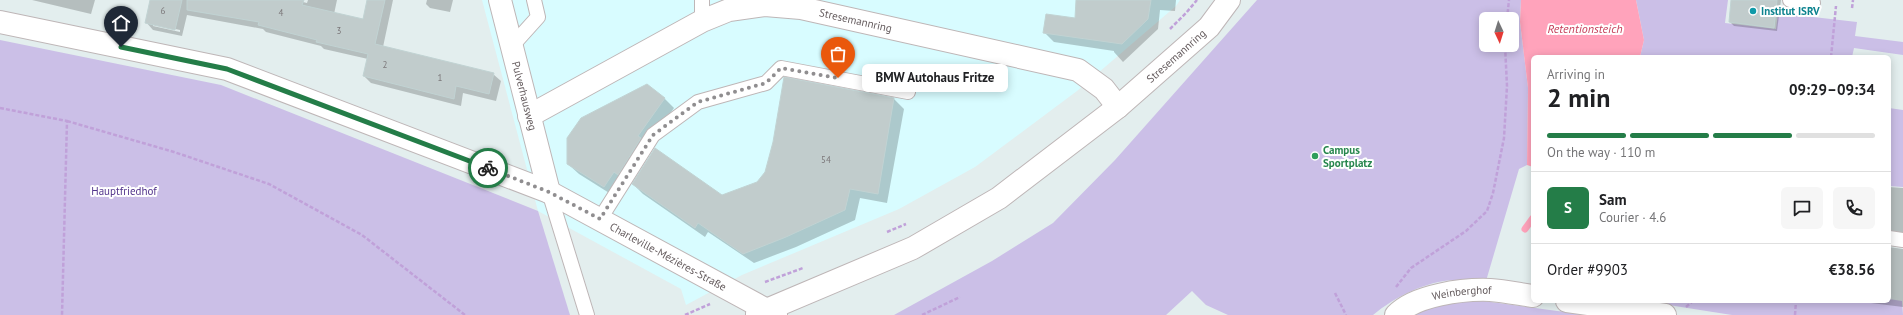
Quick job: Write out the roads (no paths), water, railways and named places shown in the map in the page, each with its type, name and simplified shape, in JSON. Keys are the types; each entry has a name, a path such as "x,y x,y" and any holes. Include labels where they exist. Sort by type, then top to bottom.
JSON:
{"street":[{"name":"Pulverhausweg","path":"500,0 549,192"},
{"name":"Stresemannring","path":"765,313 913,248 999,198 1118,107 1209,27 1229,0"},
{"name":"Stresemannring","path":"529,116 702,21 729,10 765,2 800,8 1078,70 1104,89 1118,107"},
{"name":"Charleville-Mézières-Straße","path":"0,22 227,69 549,192 737,293 765,313"},
{"name":"Weinberghof","path":"1397,314 1416,301 1446,294 1489,290 1531,296"},
{"path":"1581,303 1665,315"}],"lane":[{"path":"511,47 538,17 534,0"},
{"path":"702,0 702,21"},
{"path":"1790,0 1812,3"},
{"path":"600,219 653,135 698,102 766,83 781,68 908,92"},
{"path":"549,192 587,315"},
{"path":"1891,238 1903,240"}],"water":[{"name":"Retentionsteich","path":"1521,0 1636,0 1644,40 1640,55 1531,55 1531,166 1527,165 1528,88 1520,22"}],"waterway":[{"path":"1525,229 1531,221"}],"place":[{"name":"Institut ISRV","path":"1753,11"},
{"name":"BMW Autohaus Fritze","path":"838,78"},
{"name":"Campus Sportplatz","path":"1315,156"}],"park label":[{"name":"Hauptfriedhof","path":"124,191"}]}
